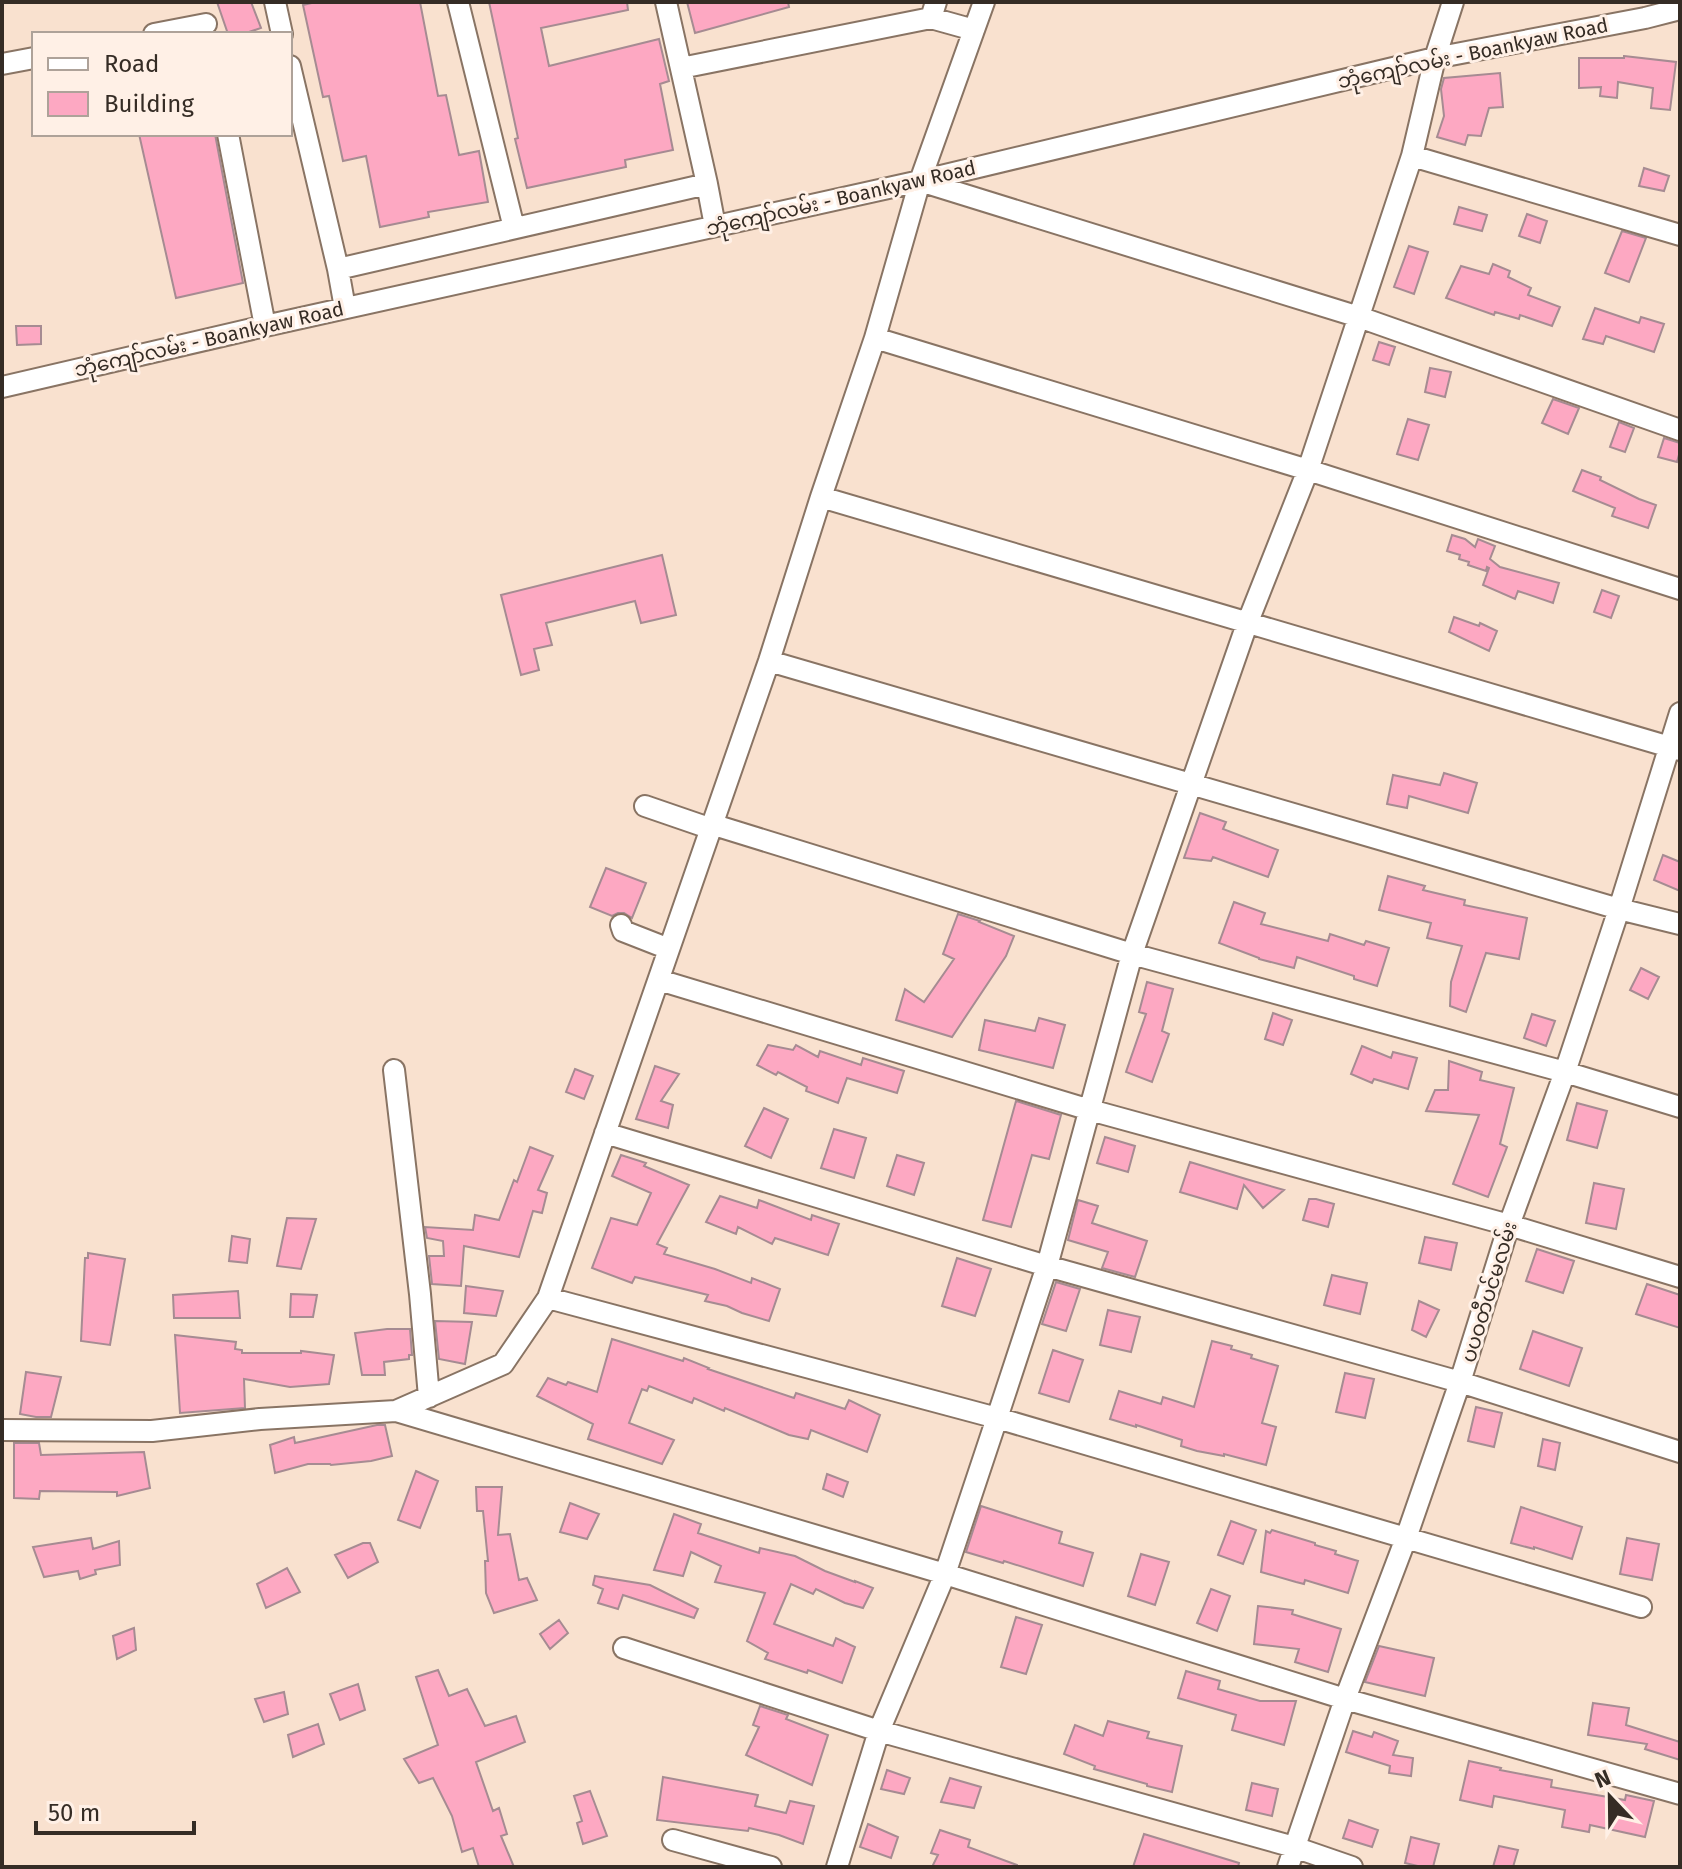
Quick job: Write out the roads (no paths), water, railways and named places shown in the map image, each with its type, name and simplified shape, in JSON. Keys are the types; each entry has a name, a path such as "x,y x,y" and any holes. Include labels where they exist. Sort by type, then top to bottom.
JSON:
{"street":[{"path":"175,32 207,29 202,2"},
{"path":"275,2 282,32"},
{"path":"458,2 514,228"},
{"path":"666,2 715,226"},
{"path":"2,1430 152,1431 260,1419 396,1411 503,1364 548,1298 769,661 875,338 920,181 984,2"},
{"path":"837,1867 879,1731 945,1574 997,1418 1047,1266 1132,954 1247,624 1308,470 1412,156 1435,58 1453,2"},
{"name":"ဘုံကျော်လမ်း - Boankyaw Road","path":"2,387 920,181 1435,58 1680,9"},
{"path":"681,68 934,10 974,30"},
{"path":"2,64 32,58"},
{"path":"292,74 345,308"},
{"path":"228,136 265,326"},
{"path":"1412,156 1680,235"},
{"path":"920,181 1359,317 1680,430"},
{"path":"338,269 707,184"},
{"path":"875,338 1308,470 1680,589"},
{"path":"821,497 1675,749"},
{"path":"769,661 1619,909 1680,924"},
{"name":"ပပဝတီပင်မလမ်း","path":"1291,1857 1460,1382 1509,1225 1565,1072 1675,749 1680,713"},
{"path":"645,806 1132,954 1565,1072 1680,1107"},
{"path":"621,925 623,931 669,949"},
{"path":"659,980 1090,1110 1509,1225 1680,1277"},
{"path":"394,1070 429,1397"},
{"path":"605,1133 1047,1266 1460,1382 1680,1452"},
{"path":"548,1298 997,1418 1641,1607"},
{"path":"396,1411 945,1574 1345,1699 1680,1794"},
{"path":"624,1648 879,1731 1291,1857 1352,1867"},
{"path":"673,1840 771,1867"}]}
